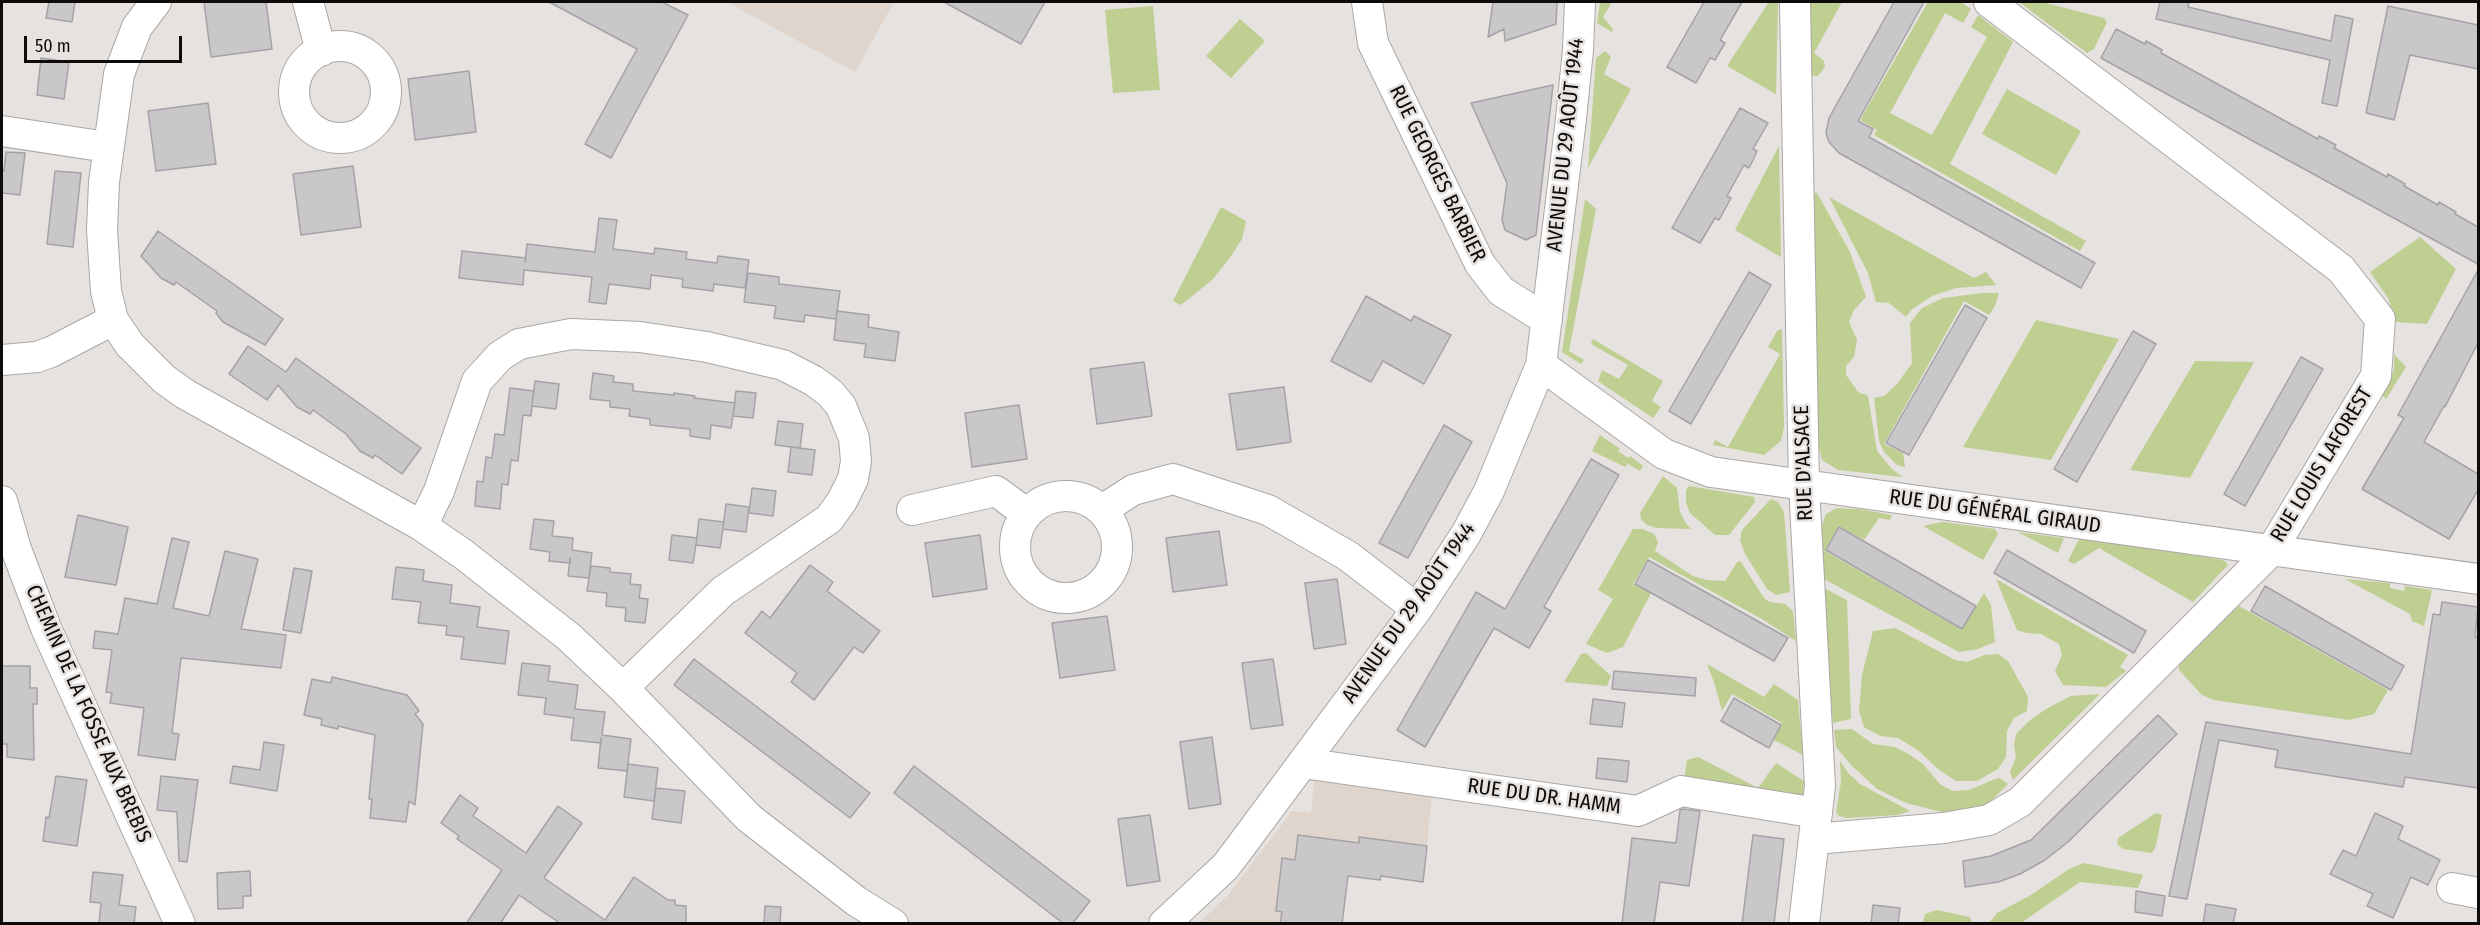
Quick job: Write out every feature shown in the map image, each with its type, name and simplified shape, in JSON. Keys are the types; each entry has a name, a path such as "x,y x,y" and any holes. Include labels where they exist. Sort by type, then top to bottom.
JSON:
{"street":[{"path":"154,2 137,27 118,74 107,147 102,230 106,291 113,320 130,345 164,379 185,394 422,526 542,614 623,688 749,818 856,901 893,924"},
{"path":"308,2 321,51"},
{"name":"RUE GEORGES BARBIER","path":"1367,2 1372,43 1480,264 1501,291 1547,320"},
{"name":"AVENUE DU 29 AOÛT 1944","path":"1164,924 1225,867 1303,763 1417,609 1466,534 1489,490 1541,365 1572,119 1580,2"},
{"name":"RUE D'ALSACE","path":"1795,2 1804,485 1820,786 1804,924"},
{"name":"RUE LOUIS LAFOREST","path":"1815,826 1944,828 1989,820 2020,802 2271,551 2376,376 2380,319 2341,268 1989,2"},
{"path":"2,131 107,147"},
{"path":"2,360 37,357 51,352 113,320"},
{"path":"422,526 439,491 477,381 500,356 519,344 571,334 640,337 707,347 783,365 814,381 830,393 841,406 854,438 856,461 853,479 842,501 829,519 723,591 623,688"},
{"name":"RUE DU GÉNÉRAL GIRAUD","path":"1541,365 1664,454 1711,472 2478,579"},
{"path":"1102,510 1133,490 1173,480 1184,483 1268,510 1348,556 1417,609"},
{"path":"912,510 996,491 1026,513"},
{"path":"1078,496 1102,510 1117,536 1114,566 1096,590 1068,600 1038,592 1018,570 1014,540 1026,513 1050,497 1078,496"},
{"name":"CHEMIN DE LA FOSSE AUX BREBIS","path":"2,501 16,549 46,628 180,924"},
{"name":"RUE DU DR. HAMM","path":"1303,763 1638,811 1680,791 1815,826"}],"shaded area":[{"path":"727,2 840,3 894,2 855,72"},
{"path":"1314,781 1432,793 1423,882 1381,876 1380,880 1348,876 1342,923 1198,924 1228,895 1292,811 1311,813"}],"green space":[{"path":"1600,2 1612,2 1603,17 1613,29 1612,32 1597,23"},
{"path":"1769,2 1778,2 1776,94 1727,66"},
{"path":"1809,2 1842,2 1814,53 1824,61 1825,67 1818,76 1808,75"},
{"path":"1928,2 1961,2 1971,9 1963,23 1945,13 1890,113 1932,135 1987,37 1971,27 1978,15 2013,42 1950,164 2086,241 2080,251 1874,135 1877,130 1860,120"},
{"path":"2019,2 2042,2 2104,18 2107,22 2094,49 2087,53"},
{"path":"1153,6 1160,90 1113,93 1105,10"},
{"path":"1240,19 1265,41 1231,78 1206,56"},
{"path":"1605,51 1611,57 1604,74 1631,89 1588,168 1596,58"},
{"path":"2007,89 2081,131 2056,175 1982,134"},
{"path":"1779,146 1781,257 1735,230"},
{"path":"1812,193 1817,193 1850,252 1866,297 1854,310 1849,322 1857,340 1854,357 1846,366 1846,375 1858,392 1868,396 1877,451 1892,469 1903,477 1838,470 1822,460 1818,443"},
{"path":"1829,197 1974,278 1986,272 1996,285 1956,288 1932,296 1911,310 1906,317 1889,303 1876,302 1868,273"},
{"path":"1585,199 1596,209 1569,351 1584,360 1581,364 1562,352"},
{"path":"1221,207 1246,221 1242,239 1212,280 1181,305 1173,301"},
{"path":"2420,237 2456,269 2427,324 2396,322 2388,298 2370,272"},
{"path":"1999,293 1995,306 1989,315 1964,301 1884,444 1903,453 1905,467 1897,465 1884,452 1879,441 1874,398 1884,396 1897,384 1912,363 1910,323 1922,308 1943,298"},
{"path":"2036,320 2119,339 2051,460 1963,447"},
{"path":"1782,329 1784,427 1781,441 1764,455 1713,445 1715,440 1728,447 1780,354 1768,347 1777,331"},
{"path":"1593,339 1663,381 1652,401 1661,407 1653,418 1598,381 1602,370 1619,379 1628,365 1591,344"},
{"path":"2394,354 2406,367 2386,399 2382,395 2394,370"},
{"path":"2195,361 2254,362 2190,478 2130,470"},
{"path":"1600,435 1620,449 1618,451 1628,458 1630,456 1643,466 1640,471 1628,464 1625,467 1592,451"},
{"path":"1663,476 1677,488 1680,512 1691,529 1657,528 1647,525 1641,519 1640,513"},
{"path":"1689,486 1754,497 1755,502 1729,535 1715,535 1690,513 1686,503 1686,490"},
{"path":"1771,499 1778,502 1784,512 1790,592 1776,595 1767,589 1745,554 1740,540 1742,530"},
{"path":"1836,508 1859,509 1892,515 1890,520 1879,518 1864,540 1839,526 1825,551 1962,630 1984,593 1991,605 1995,642 1978,649 1959,652 1822,578 1820,531 1826,514"},
{"path":"1943,522 1995,529 1998,534 1983,560 1923,526"},
{"path":"1633,529 1643,529 1654,534 1658,542 1655,551 1693,576 1725,581 1738,561 1741,562 1764,598 1770,602 1785,604 1793,611 1796,641 1762,619 1649,557 1633,584 1651,593 1623,647 1607,653 1586,644 1613,599 1598,590"},
{"path":"2018,532 2064,538 2058,553"},
{"path":"2080,537 2217,559 2225,561 2228,565 2193,602 2099,548 2074,564 2068,561"},
{"path":"1996,579 2128,655 2120,667 2126,671 2106,687 2063,685 2055,671 2062,655 2059,644 2041,634 2017,630"},
{"path":"2345,579 2390,583 2390,588 2404,591 2405,586 2432,590 2424,626 2412,621 2410,614"},
{"path":"1820,586 1847,600 1851,719 1833,723"},
{"path":"2239,606 2388,690 2374,714 2349,720 2214,700 2202,695 2179,670 2179,657"},
{"path":"1895,628 1955,660 1968,662 1984,655 1998,654 2008,661 2028,697 2027,711 2014,718 2007,731 2006,757 1998,769 1977,781 1956,781 1938,769 1919,751 1898,738 1880,736 1864,727 1859,711 1862,675 1873,631"},
{"path":"1586,653 1611,676 1607,686 1564,682 1581,654"},
{"path":"1707,664 1764,697 1774,684 1798,700 1803,755 1774,740 1782,723 1732,694 1722,711"},
{"path":"2100,694 2013,780 2010,771 2016,758 2014,745 2016,734 2029,721 2071,696"},
{"path":"1852,729 1873,744 1895,747 1907,753 1922,763 1941,785 1953,791 1969,790 2000,778 2008,784 1988,804 1946,813 1906,803 1877,789 1851,765 1836,747 1834,730"},
{"path":"1698,757 1758,788 1776,763 1804,781 1800,825 1681,803 1687,760"},
{"path":"1840,761 1860,784 1910,811 1898,815 1847,818 1839,816 1836,812 1841,782"},
{"path":"2156,813 2162,815 2156,846 2152,853 2123,849 2117,844 2118,838"},
{"path":"2084,863 2143,875 2138,888 2080,882 2021,923 1989,923 1997,913 2031,895 2069,869"},
{"path":"1937,910 1970,917 1972,923 1923,923 1925,914"}],"building":[{"path":"49,2 75,2 72,22 46,18"},
{"path":"204,2 266,2 272,49 211,57"},
{"path":"549,2 662,2 688,15 611,158 585,144 637,49"},
{"path":"944,2 1045,2 1021,44"},
{"path":"1493,2 1557,2 1556,24 1505,41 1504,29 1488,37"},
{"path":"1704,2 1742,2 1720,40 1725,43 1715,60 1710,58 1696,83 1667,67"},
{"path":"1894,2 1924,2 1858,121 1873,129 1869,137 2095,263 2081,288 1839,153 1829,142 1826,133 1829,118"},
{"path":"2160,2 2189,2 2188,7 2331,41 2335,15 2353,19 2337,106 2322,103 2330,60 2156,19"},
{"path":"2388,6 2478,25 2478,69 2410,55 2394,120 2366,113"},
{"path":"2116,29 2145,44 2146,41 2162,50 2161,53 2318,139 2319,136 2336,145 2334,148 2387,177 2388,174 2438,205 2439,202 2456,212 2455,214 2478,227 2478,264 2101,58"},
{"path":"41,58 69,62 64,99 37,95"},
{"path":"469,71 476,132 415,140 408,79"},
{"path":"1553,85 1536,235 1526,240 1505,230 1502,220 1507,183 1471,103"},
{"path":"208,103 216,164 156,171 148,111"},
{"path":"1740,108 1768,123 1753,149 1757,151 1749,168 1744,165 1727,196 1731,198 1719,220 1715,218 1700,243 1672,228"},
{"path":"6,152 25,153 20,195 2,193 2,171 4,171"},
{"path":"353,166 361,227 301,235 293,174"},
{"path":"55,171 81,173 73,247 47,244"},
{"path":"599,218 617,220 613,249 654,254 655,248 687,252 686,259 717,263 718,256 749,260 745,288 714,284 713,291 682,287 683,279 651,275 650,289 609,284 606,304 589,302 592,277 524,270 523,285 459,278 462,251 525,258 527,244 595,252"},
{"path":"158,231 283,319 265,345 223,322 216,313 217,311 176,282 174,285 161,278 141,256"},
{"path":"2478,270 2478,343 2424,442 2478,474 2478,490 2449,539 2362,489 2404,418 2398,415"},
{"path":"1749,272 1771,285 1691,424 1669,411"},
{"path":"748,273 779,277 779,284 840,291 836,319 805,315 804,322 774,318 776,306 744,302"},
{"path":"1366,296 1411,321 1414,316 1451,335 1424,384 1383,361 1371,382 1331,361"},
{"path":"1965,305 1987,318 1909,455 1886,443"},
{"path":"837,311 869,315 868,327 899,332 895,361 864,357 866,344 834,340"},
{"path":"2133,331 2156,344 2077,482 2054,469"},
{"path":"248,346 286,372 296,358 421,448 402,474 375,455 373,458 360,451 346,434 313,410 310,414 297,407 278,385 267,400 229,374"},
{"path":"2301,357 2323,369 2245,506 2224,494"},
{"path":"1144,362 1152,416 1097,424 1090,369"},
{"path":"593,373 614,376 613,382 633,384 633,391 674,395 674,393 735,403 731,428 711,425 710,439 690,436 690,429 650,425 650,419 629,416 630,409 610,407 610,401 590,399"},
{"path":"535,381 559,384 556,409 532,406 531,416 523,415 518,461 511,460 508,485 502,484 500,509 475,506 477,481 483,482 486,457 492,458 495,434 504,435 510,388 534,391"},
{"path":"1284,387 1291,442 1237,450 1229,394"},
{"path":"736,391 756,393 753,418 733,416"},
{"path":"1019,405 1027,459 972,467 965,413"},
{"path":"778,421 803,424 800,448 775,445"},
{"path":"1444,425 1472,442 1408,558 1379,543"},
{"path":"791,447 815,450 812,475 788,472"},
{"path":"1591,459 1619,475 1544,607 1551,611 1529,648 1494,628 1425,747 1397,730 1476,592 1505,609"},
{"path":"752,488 776,491 773,516 749,513"},
{"path":"726,504 749,507 746,532 723,529 720,548 696,545 699,519 724,522"},
{"path":"78,515 128,527 116,585 65,577"},
{"path":"534,519 554,521 552,536 573,538 572,550 592,553 589,578 568,576 569,563 549,561 550,552 530,549"},
{"path":"1839,527 1976,606 1962,629 1826,550"},
{"path":"1219,531 1227,585 1173,592 1166,538"},
{"path":"672,535 697,538 693,563 669,560"},
{"path":"980,535 987,589 933,597 925,543"},
{"path":"172,538 189,542 173,608 209,616 225,551 258,559 241,629 286,635 281,668 181,658 172,733 179,734 175,760 138,755 144,708 110,703 112,693 106,692 112,650 93,648 95,631 118,634 125,598 157,604"},
{"path":"2007,550 2146,631 2134,653 1994,573"},
{"path":"1648,560 1788,638 1774,661 1635,584"},
{"path":"810,565 833,582 827,591 880,631 863,653 854,647 814,700 791,682 797,673 745,633 762,611 770,618"},
{"path":"591,566 610,568 610,572 631,574 630,584 641,585 639,598 648,599 645,623 625,621 626,608 606,606 607,593 587,591"},
{"path":"396,567 424,570 423,581 452,585 450,603 480,607 477,627 509,631 505,664 461,659 464,637 446,635 447,626 418,623 421,602 392,599"},
{"path":"294,568 312,571 301,633 283,630"},
{"path":"1337,579 1346,644 1314,649 1305,583"},
{"path":"2265,586 2404,666 2391,690 2251,611"},
{"path":"2442,602 2478,607 2475,637 2478,637 2478,788 2405,777 2403,787 2275,767 2278,750 2219,740 2187,899 2169,896 2206,722 2411,754 2433,614 2440,615"},
{"path":"1107,616 1115,670 1060,678 1052,623"},
{"path":"694,659 870,793 850,818 674,685"},
{"path":"1273,659 1283,725 1251,729 1242,663"},
{"path":"522,663 550,666 548,681 578,685 575,709 605,712 602,735 631,739 627,771 598,768 601,743 571,740 574,718 544,714 546,698 518,695"},
{"path":"2,666 30,666 30,688 37,688 37,704 33,704 34,760 7,757 7,744 2,744"},
{"path":"1614,671 1696,678 1695,696 1612,689"},
{"path":"332,677 407,695 419,711 415,714 423,724 415,805 409,801 406,822 370,818 372,799 369,799 375,735 338,726 338,729 321,725 322,719 304,715 312,679 331,683"},
{"path":"1734,698 1781,725 1769,748 1721,721"},
{"path":"1593,699 1625,703 1622,727 1590,724"},
{"path":"2158,715 2177,734 2068,842 2045,860 2020,874 1998,882 1965,887 1963,861 1991,856 2031,840"},
{"path":"1212,737 1221,804 1189,809 1180,742"},
{"path":"264,742 284,745 277,791 230,783 233,766 260,770"},
{"path":"1598,758 1629,761 1627,782 1596,778"},
{"path":"628,764 658,768 654,801 624,797"},
{"path":"914,766 1090,901 1072,924 1064,924 894,793"},
{"path":"56,776 87,780 77,846 43,841"},
{"path":"161,776 198,780 187,862 179,861 177,812 157,810"},
{"path":"656,788 685,791 681,823 652,819"},
{"path":"460,795 478,808 473,816 526,853 558,806 582,823 544,878 605,920 634,877 668,900 675,900 675,905 686,906 686,924 561,924 519,895 500,924 466,924 502,870 457,839 459,836 441,823"},
{"path":"1680,810 1700,811 1689,886 1660,882 1654,924 1622,924 1632,838 1676,843"},
{"path":"2375,813 2403,826 2398,839 2440,860 2428,885 2411,877 2393,918 2367,906 2373,894 2330,874 2343,850 2356,856"},
{"path":"1150,815 1160,881 1127,886 1118,819"},
{"path":"1298,835 1359,843 1359,837 1427,846 1423,882 1381,876 1380,880 1348,876 1342,924 1280,924 1282,912 1276,911 1282,858 1295,860"},
{"path":"1753,835 1784,839 1774,924 1742,924"},
{"path":"250,871 251,896 243,896 243,908 218,909 217,873"},
{"path":"93,872 123,875 119,905 136,907 134,924 99,924 101,903 90,902"},
{"path":"2136,891 2165,896 2162,916 2135,912"},
{"path":"2206,904 2236,909 2233,924 2203,924"},
{"path":"1873,905 1900,908 1898,924 1871,924"},
{"path":"765,906 781,907 780,924 764,924"}]}
